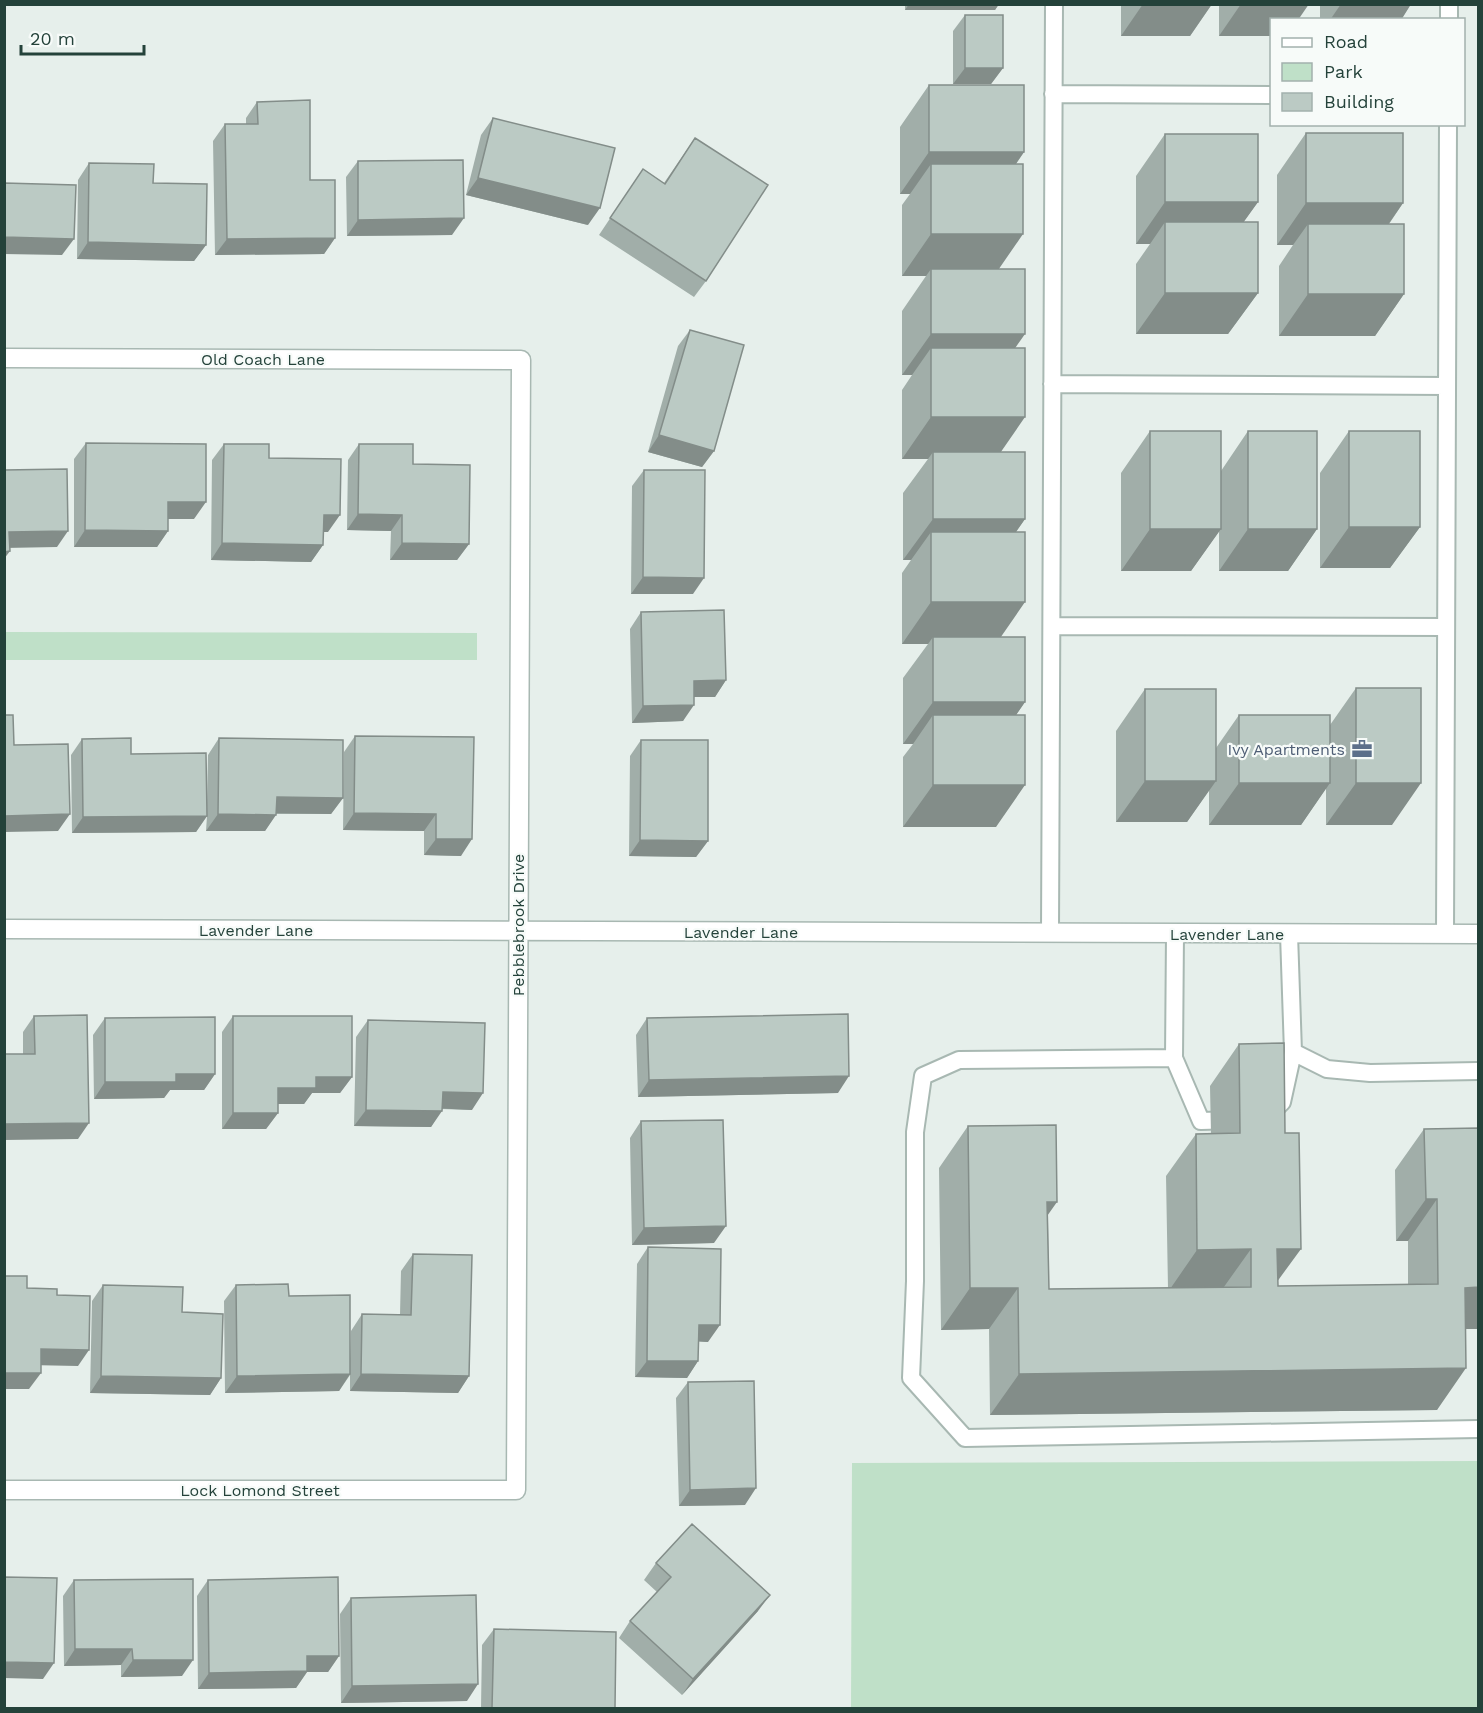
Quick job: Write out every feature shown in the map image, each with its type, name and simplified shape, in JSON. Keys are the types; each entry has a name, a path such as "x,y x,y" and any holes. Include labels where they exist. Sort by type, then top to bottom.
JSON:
{"street":[{"name":"Old Coach Lane","path":"4,358 520,360"},
{"name":"Pebblebrook Drive","path":"516,1490 520,360"},
{"name":"Lavender Lane","path":"4,929 1479,934"},
{"name":"Lock Lomond Street","path":"4,1490 516,1490"}],"lane":[{"path":"1050,933 1054,4"},
{"path":"1053,94 1270,95"},
{"path":"1445,934 1448,126"},
{"path":"1052,384 1447,386"},
{"path":"1052,626 1446,627"},
{"path":"1175,934 1174,1058 1201,1121 1258,1119 1282,1102 1293,1052 1289,934"},
{"path":"1293,1052 1327,1069 1370,1073 1479,1071"},
{"path":"1174,1058 959,1060 923,1076 915,1132 915,1281 911,1378 965,1438 1479,1429"}],"green space":[{"path":"5,632 477,633 477,660 5,660"},
{"path":"1478,1461 1478,1708 851,1708 852,1463"}],"building":[{"path":"965,15 1003,15 1003,68 965,68"},
{"path":"929,85 1024,85 1024,152 929,152"},
{"path":"310,100 310,180 335,180 335,238 227,239 225,124 258,124 257,102"},
{"path":"493,118 615,148 600,208 478,178"},
{"path":"1306,133 1403,133 1403,203 1306,203"},
{"path":"1165,134 1258,134 1258,202 1165,202"},
{"path":"695,138 768,185 706,281 610,218 643,169 665,184"},
{"path":"463,160 464,218 358,220 358,161"},
{"path":"89,163 154,164 153,183 207,184 206,245 88,242"},
{"path":"931,164 1023,164 1023,234 931,234"},
{"path":"4,183 76,185 74,239 4,237"},
{"path":"1165,222 1258,222 1258,293 1165,293"},
{"path":"1308,224 1404,224 1404,294 1308,294"},
{"path":"931,269 1025,269 1025,334 931,334"},
{"path":"690,330 744,345 714,451 659,435"},
{"path":"931,348 1025,348 1025,417 931,417"},
{"path":"1150,431 1221,431 1221,529 1150,529"},
{"path":"1248,431 1317,431 1317,529 1248,529"},
{"path":"1349,431 1420,431 1420,527 1349,527"},
{"path":"86,443 206,444 206,502 168,502 168,531 85,530"},
{"path":"224,444 269,444 269,458 341,459 340,515 324,515 323,545 222,543"},
{"path":"359,444 413,444 413,464 470,465 469,544 402,543 402,515 358,514"},
{"path":"933,452 1025,452 1025,519 933,519"},
{"path":"67,469 68,531 9,532 10,551 4,552 4,470"},
{"path":"644,470 705,470 704,578 643,577"},
{"path":"931,532 1025,532 1025,602 931,602"},
{"path":"724,610 726,680 694,681 694,705 643,706 641,612"},
{"path":"933,637 1025,637 1025,702 933,702"},
{"path":"1356,688 1421,688 1421,783 1356,783"},
{"path":"1145,689 1216,689 1216,781 1145,781"},
{"path":"4,715 13,715 14,745 68,744 70,814 4,816"},
{"path":"933,715 1025,715 1025,785 933,785"},
{"path":"1239,715 1330,715 1330,783 1239,783"},
{"path":"355,736 474,737 472,839 436,839 436,814 354,813"},
{"path":"131,738 131,754 206,753 207,816 83,817 82,739"},
{"path":"219,738 343,740 343,798 277,797 276,815 218,814"},
{"path":"641,740 708,740 708,841 640,840"},
{"path":"848,1014 849,1076 649,1080 647,1018"},
{"path":"87,1015 89,1123 4,1124 4,1054 35,1054 34,1016"},
{"path":"233,1016 352,1016 352,1077 316,1077 316,1088 278,1088 278,1113 233,1113"},
{"path":"215,1017 215,1074 176,1074 176,1082 105,1082 105,1018"},
{"path":"368,1020 485,1023 483,1093 443,1092 442,1111 366,1110"},
{"path":"1284,1043 1285,1133 1299,1133 1301,1249 1277,1249 1278,1286 1438,1284 1437,1199 1426,1199 1424,1129 1479,1128 1479,1287 1465,1288 1466,1368 1019,1374 1018,1288 970,1288 968,1126 1056,1125 1057,1202 1047,1202 1049,1289 1251,1287 1251,1249 1197,1250 1196,1134 1240,1133 1239,1044"},
{"path":"723,1120 726,1226 644,1228 641,1121"},
{"path":"648,1247 721,1249 720,1325 699,1325 698,1361 647,1361"},
{"path":"413,1254 472,1255 469,1376 361,1374 362,1314 411,1315"},
{"path":"4,1276 27,1276 27,1288 57,1289 57,1295 90,1296 89,1350 41,1349 41,1373 4,1373"},
{"path":"288,1284 289,1296 350,1295 350,1374 237,1376 236,1285"},
{"path":"103,1285 183,1287 182,1312 223,1314 221,1378 101,1376"},
{"path":"754,1381 756,1488 690,1490 688,1382"},
{"path":"692,1524 770,1595 693,1679 630,1621 671,1577 656,1563"},
{"path":"4,1577 57,1578 54,1663 4,1662"},
{"path":"338,1577 339,1656 307,1656 307,1671 209,1673 208,1580"},
{"path":"193,1579 193,1660 133,1660 132,1649 75,1649 74,1580"},
{"path":"476,1595 478,1684 352,1686 351,1598"},
{"path":"494,1629 616,1632 615,1708 492,1708"}],"place":[{"name":"Ivy Apartments","path":"1362,749"}]}
